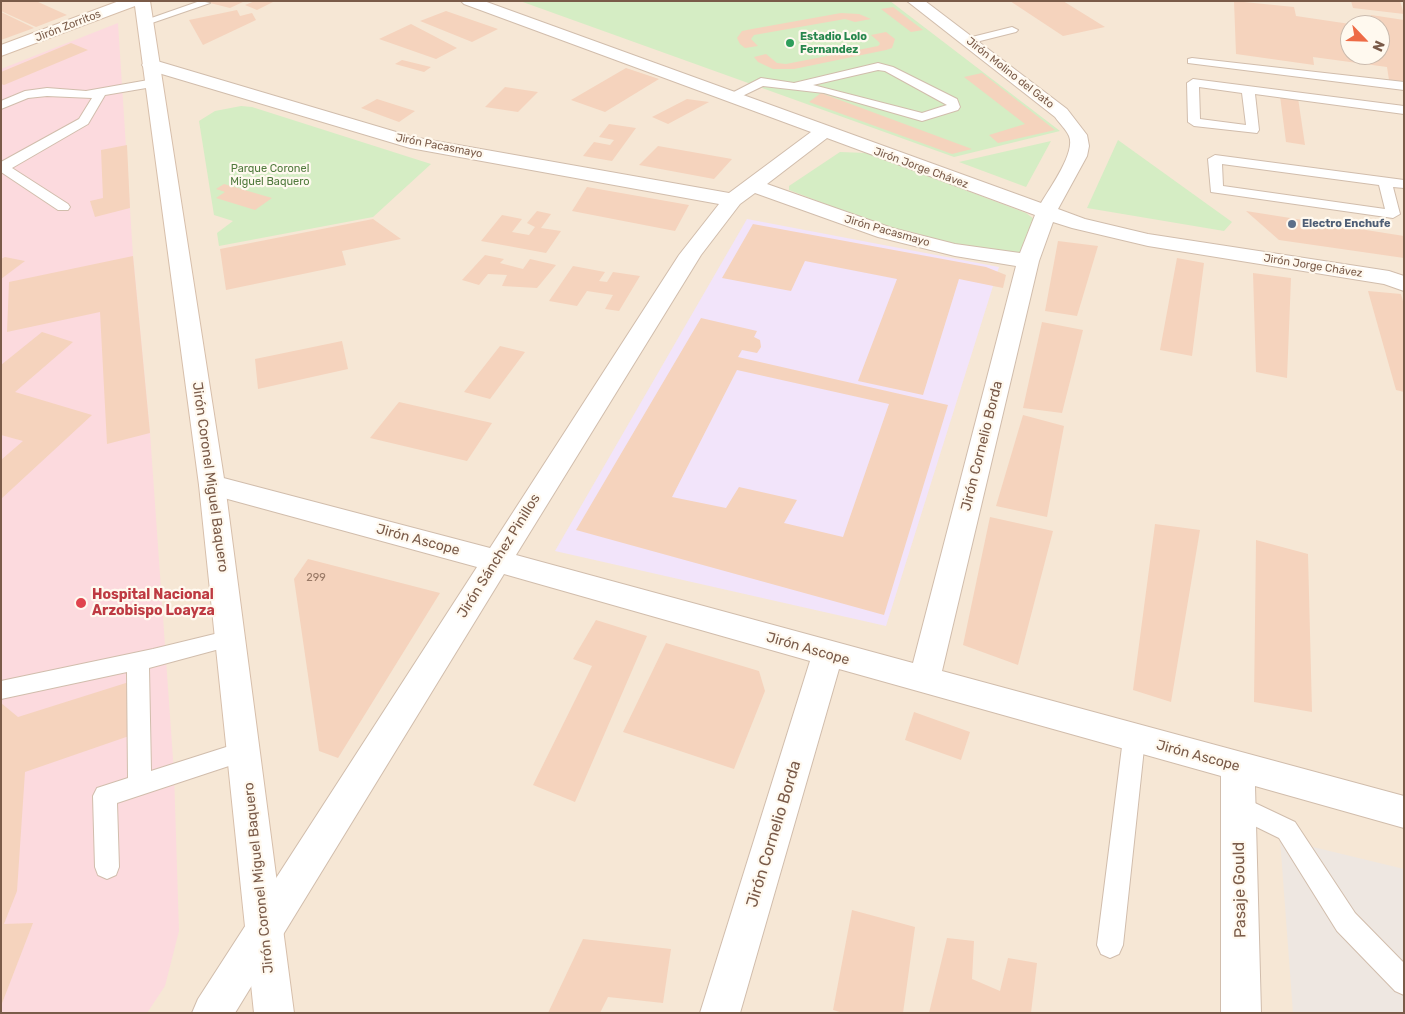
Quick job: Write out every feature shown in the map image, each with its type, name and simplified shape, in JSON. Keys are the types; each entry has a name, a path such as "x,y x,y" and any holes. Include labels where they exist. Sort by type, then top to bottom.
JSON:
{"street":[{"name":"Jirón Zorritos","path":"1,51 134,1"},
{"name":"Jirón Jorge Chávez","path":"469,1 1079,224 1139,238 1399,280"},
{"name":"Jirón Molino del Gato","path":"915,1 1046,100 1071,124 1078,135 1080,146 1077,156 1046,213"},
{"name":"Jirón Coronel Miguel Baquero","path":"143,12 212,486 245,751 274,1013"},
{"name":"Jirón Pacasmayo","path":"152,74 410,142 742,193 796,199 885,233 955,250 1028,260"},
{"name":"Jirón Sánchez Pinillos","path":"212,1013 690,254 712,224 742,193 824,131"},
{"name":"Jirón Cornelio Borda","path":"924,681 1028,260 1046,213"},
{"name":"Jirón Ascope","path":"212,486 496,561 924,681 1404,812"},
{"name":"Jirón Cornelio Borda","path":"720,1013 828,654"},
{"name":"Pasaje Gould","path":"1238,767 1241,1013"}],"lane":[{"path":"143,12 205,3"},
{"path":"968,41 1012,30"},
{"path":"1192,61 1404,86"},
{"path":"730,97 761,82 798,85 825,90 922,117 954,107 953,102 889,69 878,66 798,85"},
{"path":"1,105 25,94 47,92 74,95 101,92 152,74"},
{"path":"1248,90 1253,130 1194,122 1193,83 1248,90 1404,110"},
{"path":"63,208 3,166 84,121 101,92"},
{"path":"1385,182 1393,214 1216,189 1215,159 1404,184"},
{"path":"1,690 138,661 231,638"},
{"path":"138,661 140,785"},
{"path":"1110,945 1134,738"},
{"path":"107,867 105,796 245,751"},
{"path":"1238,806 1287,830 1346,922 1404,982"}],"shaded area":[{"path":"1,1 1404,1 1404,1013 1,1013"},
{"name":"Hospital Nacional Arzobispo Loayza","path":"118,23 133,256 150,433 174,773 179,931 165,986 147,1013 1,1013 1,69"},
{"path":"747,219 999,267 886,626 555,551"},
{"path":"1280,839 1404,869 1404,1013 1293,1013"}],"green space":[{"name":"Estadio Lolo Fernandez","path":"520,1 890,1 1060,131 954,157"},
{"name":"Parque Coronel Miguel Baquero","path":"241,106 252,107 431,164 373,217 219,246 217,233 233,221 214,215 199,121 215,111"},
{"path":"1118,140 1232,222 1224,231 1087,208"},
{"path":"1051,141 1026,187 959,162"},
{"path":"840,152 867,153 1026,213 1038,222 1030,254 1018,256 904,234 789,190 789,186"}],"building":[{"path":"1,1 36,1 67,15 36,27 1,11"},
{"path":"202,1 245,1 230,8"},
{"path":"255,1 275,1 257,10 245,5"},
{"path":"1010,1 1063,1 1105,27 1063,36"},
{"path":"1234,1 1294,7 1296,16 1340,23 1340,61 1313,57 1314,65 1236,54"},
{"path":"1351,1 1400,1 1404,14 1353,8"},
{"path":"893,7 923,30 911,32 881,9"},
{"path":"237,10 240,16 252,13 256,20 203,45 189,20"},
{"path":"446,11 498,29 472,42 420,21"},
{"path":"1,12 34,28 1,40"},
{"path":"841,13 859,14 871,19 855,22 845,19 754,35 751,39 758,46 745,48 737,38 742,31"},
{"path":"1390,18 1404,20 1404,82 1389,80 1387,67 1372,65 1390,65"},
{"path":"411,24 457,48 436,59 379,39"},
{"path":"886,32 895,39 892,48 794,69 773,69 758,62 754,57 766,54 777,63 786,64 878,46 879,42 871,35"},
{"path":"71,43 88,50 4,85 1,84 1,72"},
{"path":"402,60 431,67 424,72 395,64"},
{"path":"626,68 659,79 605,112 571,100"},
{"path":"982,73 1055,130 998,143 989,135 1025,124 964,77"},
{"path":"505,87 538,92 518,112 485,107"},
{"path":"821,93 972,149 952,154 809,102"},
{"path":"1280,96 1298,98 1305,145 1286,142"},
{"path":"377,99 415,111 399,122 361,108"},
{"path":"687,99 709,102 668,124 652,117"},
{"path":"609,124 636,128 612,161 583,156 594,142 610,145 614,140 599,137"},
{"path":"127,145 130,208 95,217 90,201 103,198 101,150"},
{"path":"658,146 732,159 714,179 639,165"},
{"path":"224,184 272,198 255,210 216,198 225,192 216,189"},
{"path":"587,187 689,205 675,231 572,211"},
{"path":"537,211 551,214 541,228 561,231 546,253 481,241 502,215 522,219 512,232 529,235 535,227 527,223"},
{"name":"Electro Enchufe","path":"1246,211 1404,236 1404,258 1279,240"},
{"path":"373,219 401,239 342,251 346,265 226,290 220,249"},
{"path":"753,224 986,267 1006,275 1003,288 959,279 923,395 858,381 897,279 805,261 791,291 722,278"},
{"path":"1058,241 1098,246 1077,316 1045,311"},
{"path":"485,255 504,259 500,263 523,269 530,259 556,265 537,288 502,286 507,275 488,274 479,285 462,280"},
{"path":"133,256 150,433 107,444 100,312 7,332 9,282"},
{"path":"5,257 25,261 1,279 1,259"},
{"path":"1177,258 1204,263 1192,356 1160,350"},
{"path":"573,266 605,272 599,281 607,282 613,272 640,276 619,311 605,309 613,295 587,291 577,306 549,301"},
{"path":"1253,273 1291,278 1287,378 1256,372"},
{"path":"1368,291 1401,294 1404,305 1404,392 1396,390"},
{"path":"701,318 757,331 754,337 760,340 761,347 757,353 742,350 738,357 948,405 884,615 576,530","holes":["737,370 889,404 843,537 784,523 797,500 739,487 726,508 672,497"]},
{"path":"1042,322 1083,330 1062,413 1023,408"},
{"path":"42,332 73,342 15,392 92,415 1,499 1,460 23,441 1,435 1,365"},
{"path":"342,341 348,369 258,389 255,359"},
{"path":"500,346 525,352 490,399 464,392"},
{"path":"399,402 492,423 467,461 370,438"},
{"path":"1023,415 1064,426 1047,517 996,506"},
{"path":"990,517 1053,531 1018,665 963,645"},
{"path":"1155,524 1200,530 1171,702 1133,690"},
{"path":"1256,540 1308,554 1312,712 1254,702"},
{"path":"308,559 440,593 338,758 319,751 294,579"},
{"path":"596,620 647,636 575,802 533,785 592,666 573,659"},
{"path":"666,643 759,671 765,691 734,769 623,732"},
{"path":"129,682 132,735 25,772 17,891 4,924 33,923 1,1006 1,703 18,717"},
{"path":"914,712 970,732 961,760 905,740"},
{"path":"852,910 915,927 903,1013 843,1013 833,1010"},
{"path":"947,938 974,941 972,979 1000,991 1008,958 1037,963 1031,1013 929,1013"},
{"path":"583,939 671,949 663,1003 608,997 600,1013 548,1013"}],"place":[{"name":"Estadio Lolo Fernandez","path":"790,43"},
{"name":"Electro Enchufe","path":"1292,224"},
{"name":"Hospital Nacional Arzobispo Loayza","path":"81,603"}]}
